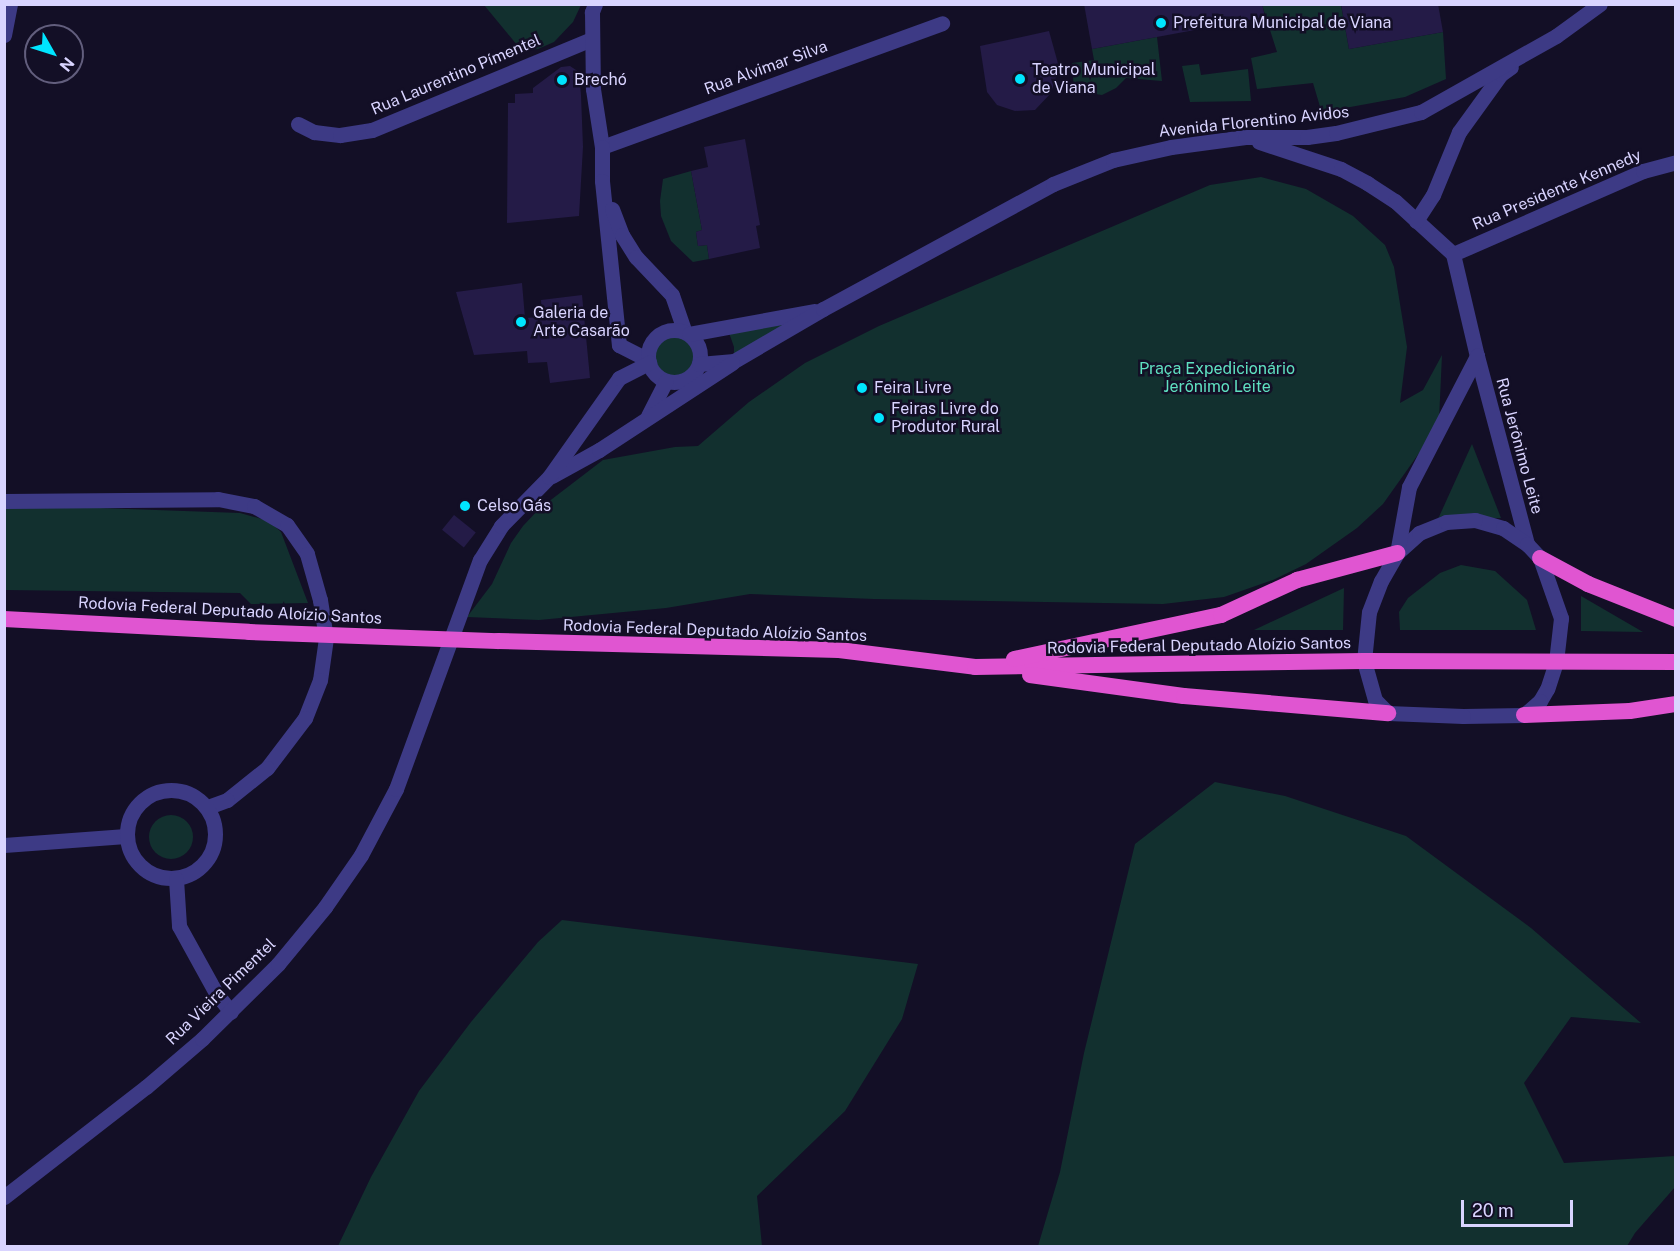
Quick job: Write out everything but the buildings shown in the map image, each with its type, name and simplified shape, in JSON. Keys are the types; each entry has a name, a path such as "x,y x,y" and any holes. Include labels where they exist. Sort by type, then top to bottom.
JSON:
{"highway":[{"path":"975,667 1221,615 1297,580 1397,552"},
{"path":"1540,558 1588,584 1676,619"},
{"name":"Rodovia Federal Deputado Aloízio Santos","path":"4,619 249,632 839,650 975,667 1364,661 1676,662"},
{"path":"975,667 1184,696 1388,713"},
{"path":"1524,715 1630,711 1676,704"}],"street":[{"path":"4,35 10,4"},
{"path":"595,4 592,12 593,89 602,147 603,181 619,345 648,362"},
{"name":"Avenida Florentino Avidos","path":"823,309 1053,184 1113,160 1171,147 1245,137 1307,137 1336,133 1421,112 1556,36 1600,4"},
{"name":"Rua Alvimar Silva","path":"602,147 942,23"},
{"path":"1416,221 1433,195 1459,132 1501,74 1556,36"},
{"name":"Rua Laurentino Pímentel","path":"298,124 314,132 340,135 372,130 592,39"},
{"path":"1245,137 1341,169 1395,201 1453,254"},
{"name":"Rua Presidente Kennedy","path":"1453,254 1643,171 1676,162"},
{"path":"603,181 607,186 611,207 622,235 636,257 672,295 687,333 699,348 699,364 694,373 682,381 666,381 652,371 648,362 649,347 659,334 670,330 687,333 823,309"},
{"name":"Rua Jerônimo Leite","path":"1453,254 1477,357 1527,544"},
{"path":"549,477 599,450 734,361 823,309"},
{"name":"Rua Jerônimo Leite","path":"1397,552 1409,487 1477,357"},
{"path":"699,364 734,361"},
{"path":"549,477 619,378 648,362"},
{"path":"646,419 666,381"},
{"name":"Rua Vieira Pimentel","path":"4,1197 146,1087 231,1012 278,964 325,907 361,855 396,789 480,560 501,526 549,477"},
{"path":"4,501 218,499 254,506 287,525 294,534 307,554 320,600 326,638 320,680 305,718 267,768 227,800 208,807"},
{"path":"1475,520 1503,528 1527,544 1540,558 1561,618 1556,662 1543,695 1524,715 1463,716 1388,713 1375,700 1364,661 1369,612 1397,552 1419,533 1446,522 1475,520"},
{"path":"171,789 189,793 208,807 215,826 214,846 201,867 176,879 161,877 144,870 131,854 126,836 130,816 139,803 150,794 171,789"},
{"path":"4,845 126,836"},
{"path":"176,879 179,926 216,993 231,1012"}],"green space":[{"path":"484,5 581,5 573,22 554,42 538,49 522,51"},
{"path":"1262,5 1341,5 1349,49 1443,32 1446,79 1405,97 1334,110 1321,110 1313,83 1257,89 1251,58 1277,52"},
{"path":"1157,37 1162,81 1126,78 1116,88 1102,95 1074,91 1072,63 1094,60 1092,49"},
{"path":"1199,64 1201,75 1248,69 1251,101 1190,102 1182,66"},
{"path":"691,171 702,230 696,232 698,246 707,245 709,259 693,262 671,241 661,216 660,201 663,179"},
{"name":"Praça Expedicionário Jerônimo Leite","path":"1261,177 1306,189 1353,216 1385,245 1394,267 1407,347 1400,403 1423,390 1442,355 1439,420 1422,449 1383,504 1357,528 1306,564 1273,580 1224,597 1163,604 874,599 750,594 666,608 539,620 467,617 492,584 511,543 523,526 539,509 603,460 675,447 698,446 749,402 805,363 879,326 1210,185"},
{"path":"814,310 734,361 734,347 727,327"},
{"path":"669,330 679,330 688,334 696,342 700,356 696,370 688,378 679,382 669,382 660,378 652,370 648,361 648,351 652,342 660,334"},
{"path":"1472,444 1501,518 1438,519"},
{"path":"72,507 240,513 269,521 281,532 308,603 251,604 240,593 5,590 5,508"},
{"path":"1461,565 1495,571 1527,600 1536,630 1400,630 1399,612 1408,598 1440,573"},
{"path":"1344,588 1343,630 1254,630"},
{"path":"1581,596 1643,632 1581,631"},
{"path":"1215,782 1285,796 1406,836 1531,928 1641,1023 1571,1017 1524,1083 1564,1163 1675,1156 1675,1187 1635,1233 1627,1246 1038,1246 1060,1172 1084,1053 1135,844"},
{"path":"171,815 186,822 193,837 186,852 171,859 156,852 149,837 156,822"},
{"path":"562,920 918,964 902,1019 845,1111 757,1196 762,1246 338,1246 371,1177 419,1091 471,1022 538,942"}],"place":[{"name":"Prefeitura Municipal de Viana","path":"1161,23"},
{"name":"Teatro Municipal de Viana","path":"1020,79"},
{"name":"Brechó","path":"562,80"},
{"name":"Galeria de Arte Casarão","path":"521,322"},
{"name":"Feira Livre","path":"862,388"},
{"name":"Feiras Livre do Produtor Rural","path":"879,418"},
{"name":"Celso Gás","path":"465,506"}]}
